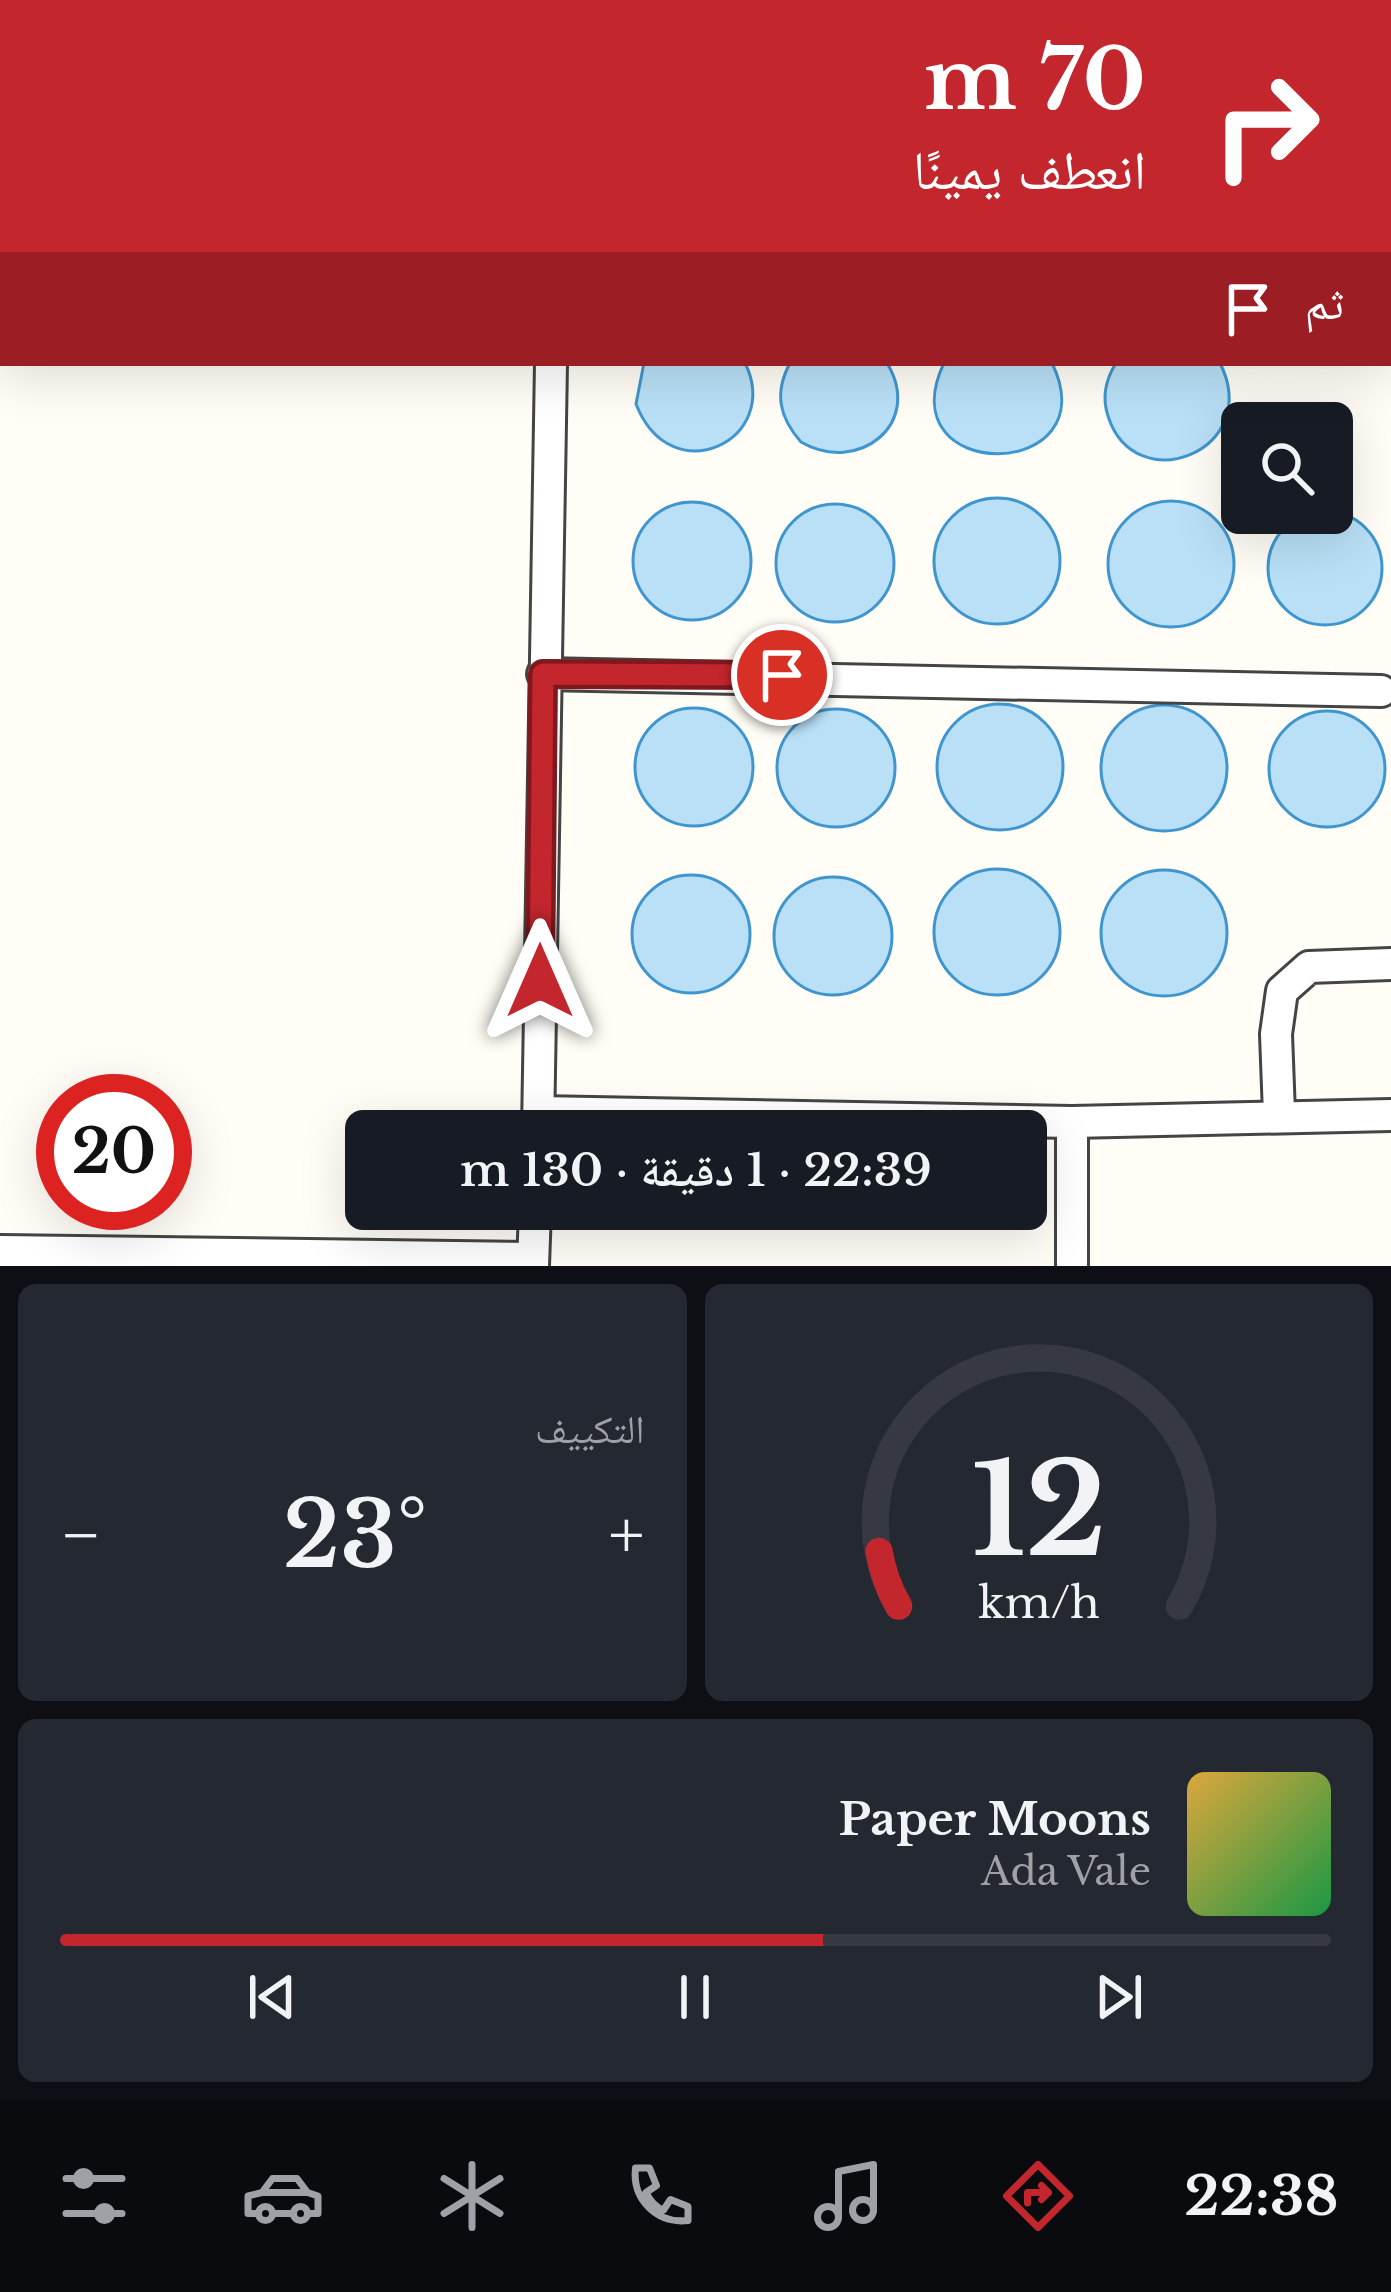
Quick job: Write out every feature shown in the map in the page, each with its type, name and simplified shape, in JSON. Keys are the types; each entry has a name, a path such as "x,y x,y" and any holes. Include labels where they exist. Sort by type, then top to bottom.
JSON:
{"lane":[{"path":"539,1110 551,366"},
{"path":"543,674 1382,691"},
{"path":"1279,1114 1276,1034 1282,991 1309,967 1391,964"},
{"path":"1047,1122 1391,1115"},
{"path":"1072,1122 1072,1266"},
{"path":"0,1251 533,1262 534,1230"}],"water":[{"path":"643,366 746,366 753,391 749,415 736,434 718,446 696,451 673,446 652,431 636,404"},
{"path":"789,366 888,366 897,406 891,424 863,448 823,451 801,442 788,423 781,404"},
{"path":"943,366 1053,366 1062,402 1051,431 1028,448 998,454 968,448 945,431 934,403"},
{"path":"1115,366 1221,366 1229,394 1228,402 1221,402 1221,426 1211,441 1191,454 1167,460 1143,456 1122,442 1108,416 1106,389"},
{"path":"997,498 1021,503 1041,517 1055,537 1060,561 1055,585 1041,605 1021,619 997,624 973,619 953,605 939,585 934,561 939,537 953,517 973,503"},
{"path":"1171,501 1206,512 1226,534 1232,576 1223,599 1195,622 1171,627 1147,622 1127,608 1113,588 1108,564 1113,540 1127,520 1147,506"},
{"path":"692,502 715,507 734,519 746,538 751,561 746,584 734,603 715,615 692,620 669,615 650,603 638,584 633,561 638,538 650,519 669,507"},
{"path":"835,504 858,509 877,521 889,540 894,563 889,586 877,605 858,617 835,622 812,617 793,605 781,586 776,563 781,540 793,521 812,509"},
{"path":"1353,518 1373,536 1381,557 1381,579 1373,600 1357,616 1336,624 1314,624 1293,616 1277,600 1269,579 1269,557 1279,534 1353,534"},
{"path":"1000,704 1024,709 1044,723 1058,743 1063,767 1058,791 1044,811 1024,825 1000,830 976,825 956,811 942,791 937,767 942,743 956,723 976,709"},
{"path":"1164,705 1188,710 1208,724 1222,744 1227,768 1222,792 1208,812 1188,826 1164,831 1140,826 1120,812 1106,792 1101,768 1106,744 1120,724 1140,710"},
{"path":"694,708 717,713 736,725 748,744 753,767 748,790 736,809 717,821 694,826 671,821 652,809 640,790 635,767 640,744 652,725 671,713"},
{"path":"836,709 859,714 878,726 890,745 895,768 890,791 878,810 859,822 836,827 813,822 794,810 782,791 777,768 782,745 794,726 813,714"},
{"path":"1327,711 1349,716 1368,728 1380,747 1385,769 1380,791 1368,810 1349,822 1327,827 1305,822 1286,810 1274,791 1269,769 1274,747 1286,728 1305,716"},
{"path":"997,869 1021,874 1041,888 1055,908 1060,932 1055,956 1041,976 1021,990 997,995 973,990 953,976 939,956 934,932 939,908 953,888 973,874"},
{"path":"1164,870 1188,875 1208,889 1222,909 1227,933 1222,957 1208,977 1188,991 1164,996 1140,991 1120,977 1106,957 1101,933 1106,909 1120,889 1140,875"},
{"path":"691,875 714,880 733,892 745,911 750,934 745,957 733,976 714,988 691,993 668,988 649,976 637,957 632,934 637,911 649,892 668,880"},
{"path":"833,877 856,882 875,894 887,913 892,936 887,959 875,978 856,990 833,995 810,990 791,978 779,959 774,936 779,913 791,894 810,882"}],"route":[{"path":"540,981 543,674 782,675"}]}
